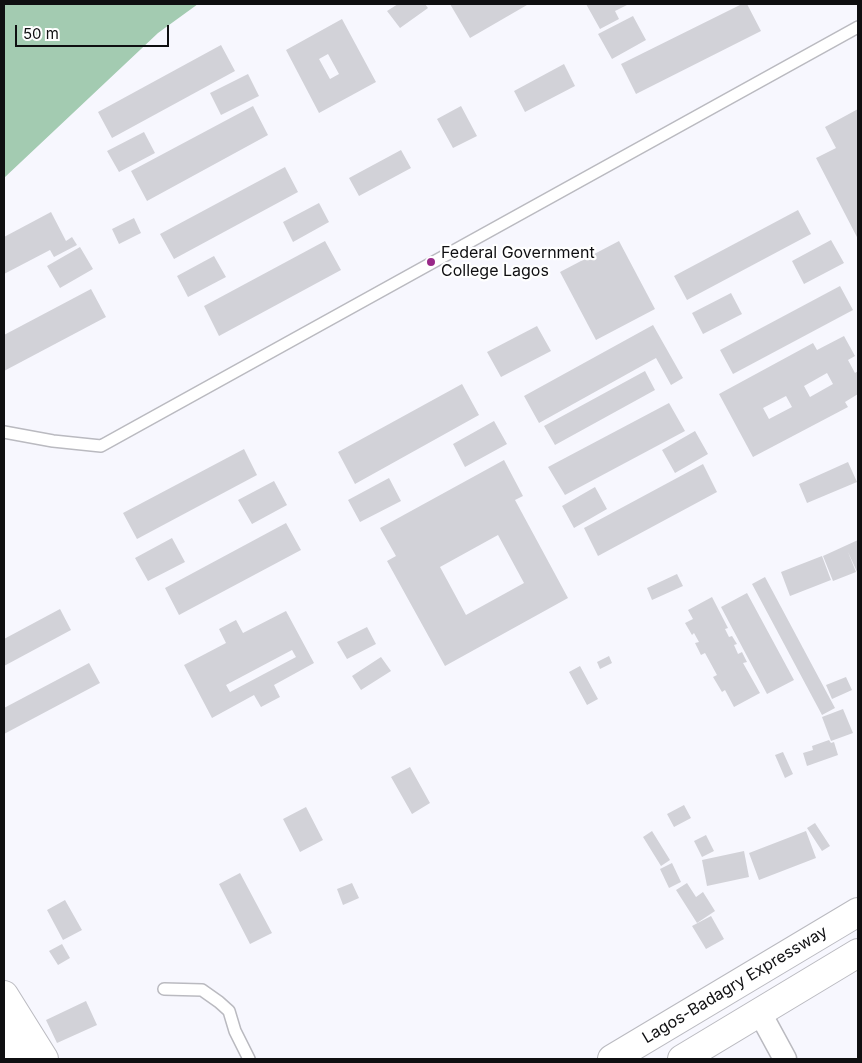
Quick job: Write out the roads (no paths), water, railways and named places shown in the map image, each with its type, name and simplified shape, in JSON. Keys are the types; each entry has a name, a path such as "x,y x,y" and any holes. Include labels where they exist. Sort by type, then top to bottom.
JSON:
{"main road":[{"name":"Lagos-Badagry Expressway","path":"612,1059 858,912"},
{"path":"682,1059 858,954"},
{"path":"4,995 44,1059"},
{"path":"4,1037 18,1059"}],"street":[{"path":"760,1014 785,1059"}],"lane":[{"path":"4,432 53,441 101,446 858,27"},
{"path":"164,989 202,990 219,1002 229,1011 235,1031 249,1059"}],"place":[{"name":"Federal Government College Lagos","path":"431,262"}]}
